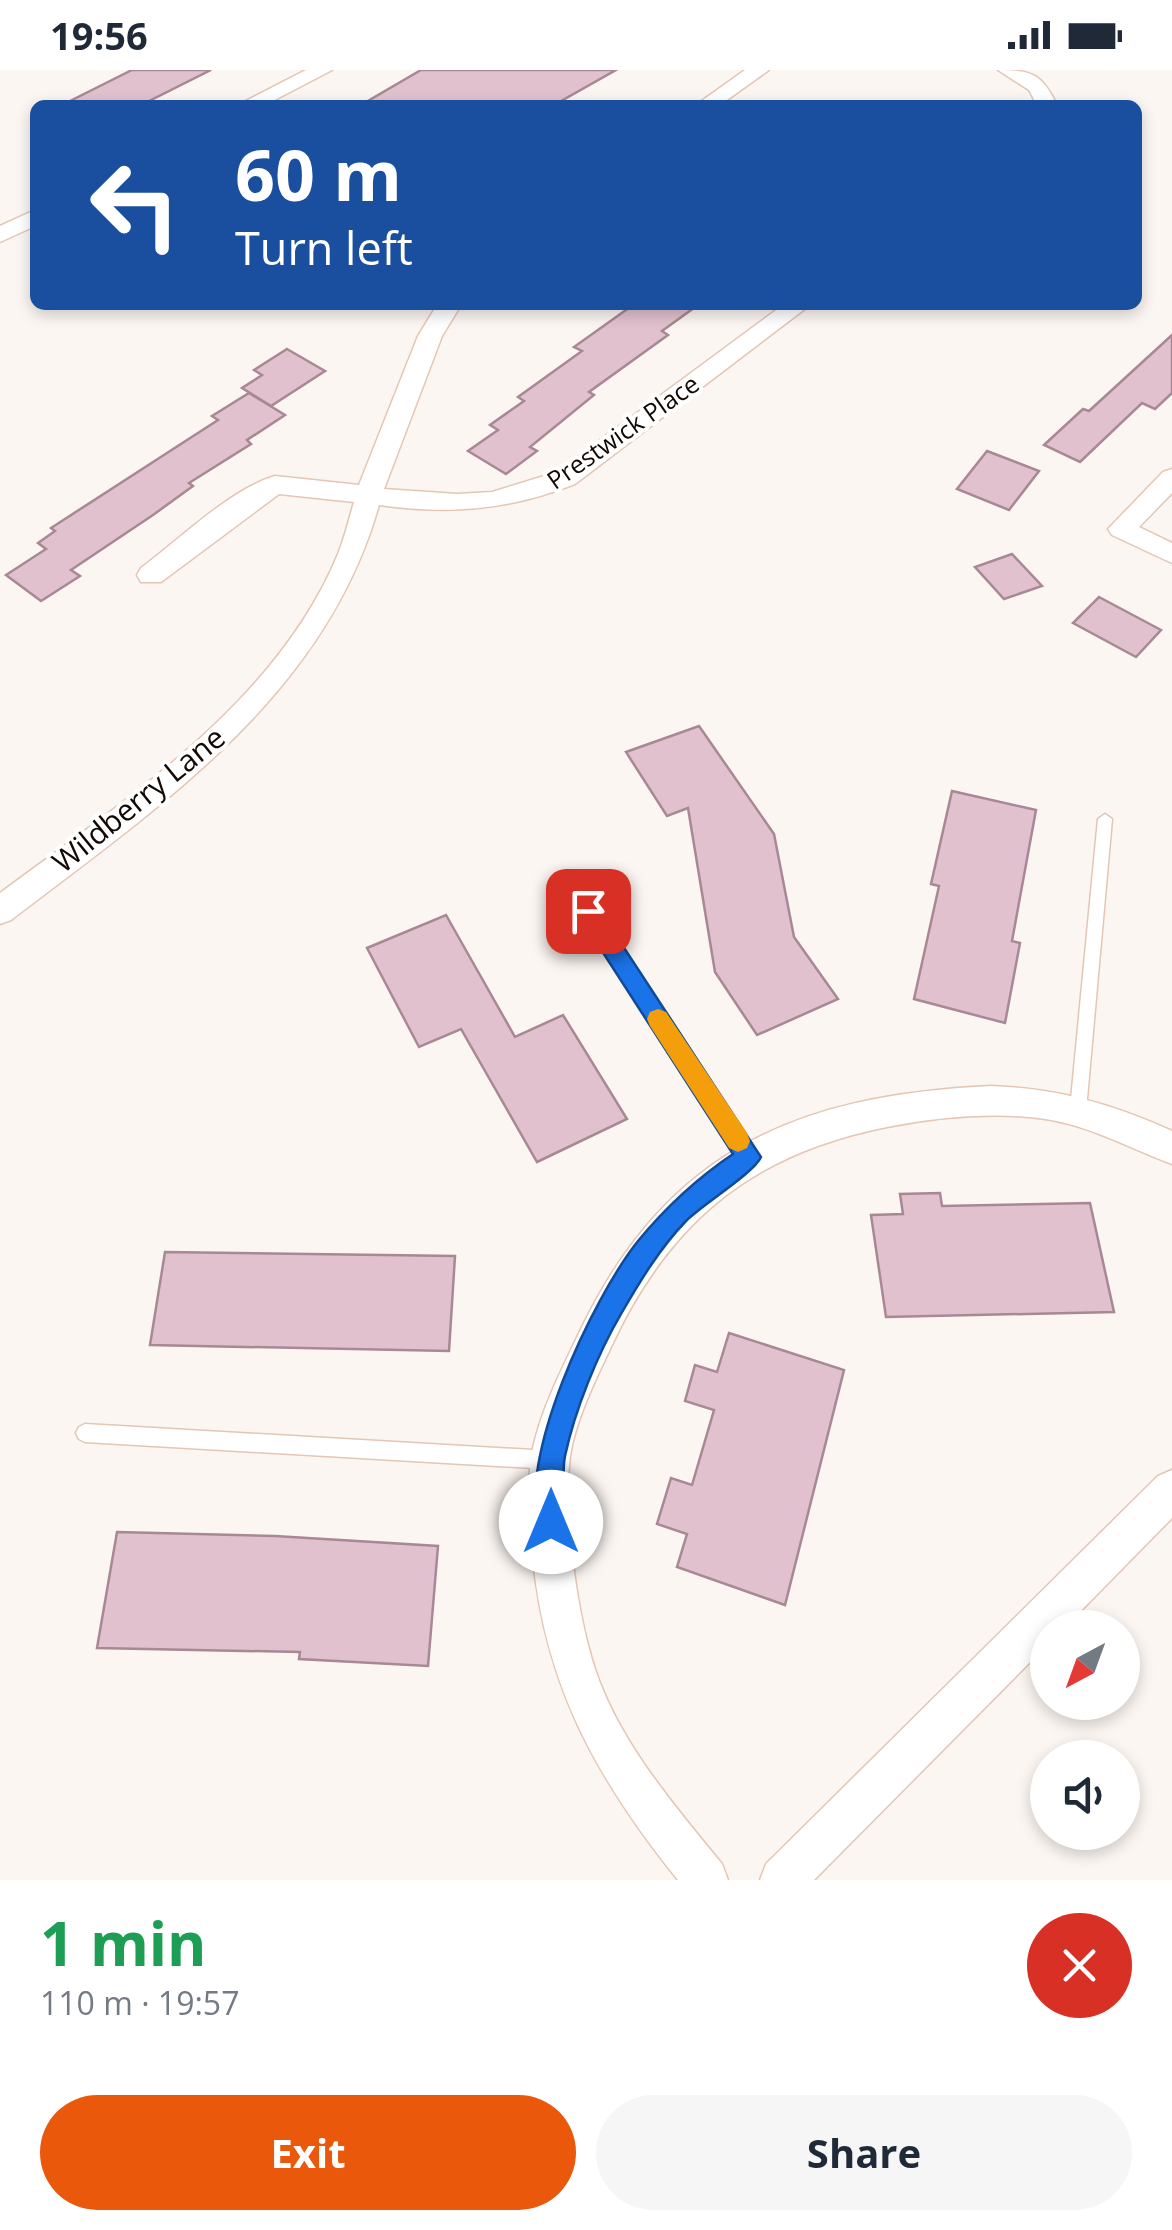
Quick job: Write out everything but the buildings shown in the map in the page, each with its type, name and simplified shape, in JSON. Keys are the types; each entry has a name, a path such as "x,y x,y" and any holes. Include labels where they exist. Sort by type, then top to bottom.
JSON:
{"street":[{"path":"259,100 322,70"},
{"path":"714,100 759,70"},
{"path":"1008,70 1038,86 1045,100"},
{"path":"0,235 30,219"},
{"name":"Wildberry Lane","path":"0,911 176,778 274,680 339,582 430,336 445,310"},
{"name":"Prestwick Place","path":"151,574 251,498 275,485 450,506 490,504 531,495 566,478 791,310"},
{"path":"1172,478 1121,529 1172,554"},
{"path":"706,1880 643,1803 606,1745 578,1687 559,1617 551,1553 550,1460 563,1416 594,1341 643,1254 677,1213 749,1157 836,1125 921,1107 1029,1102 1078,1110 1125,1125 1172,1148"},
{"path":"782,1880 1172,1490"}],"lane":[{"path":"1078,1110 1104,819"},
{"path":"588,911 749,1157"},
{"path":"85,1433 550,1460"}],"slow traffic":[{"path":"658,1019 738,1141"}],"route":[{"path":"551,1522 550,1460 563,1416 608,1311 643,1254 677,1213 749,1157 588,911"}]}
